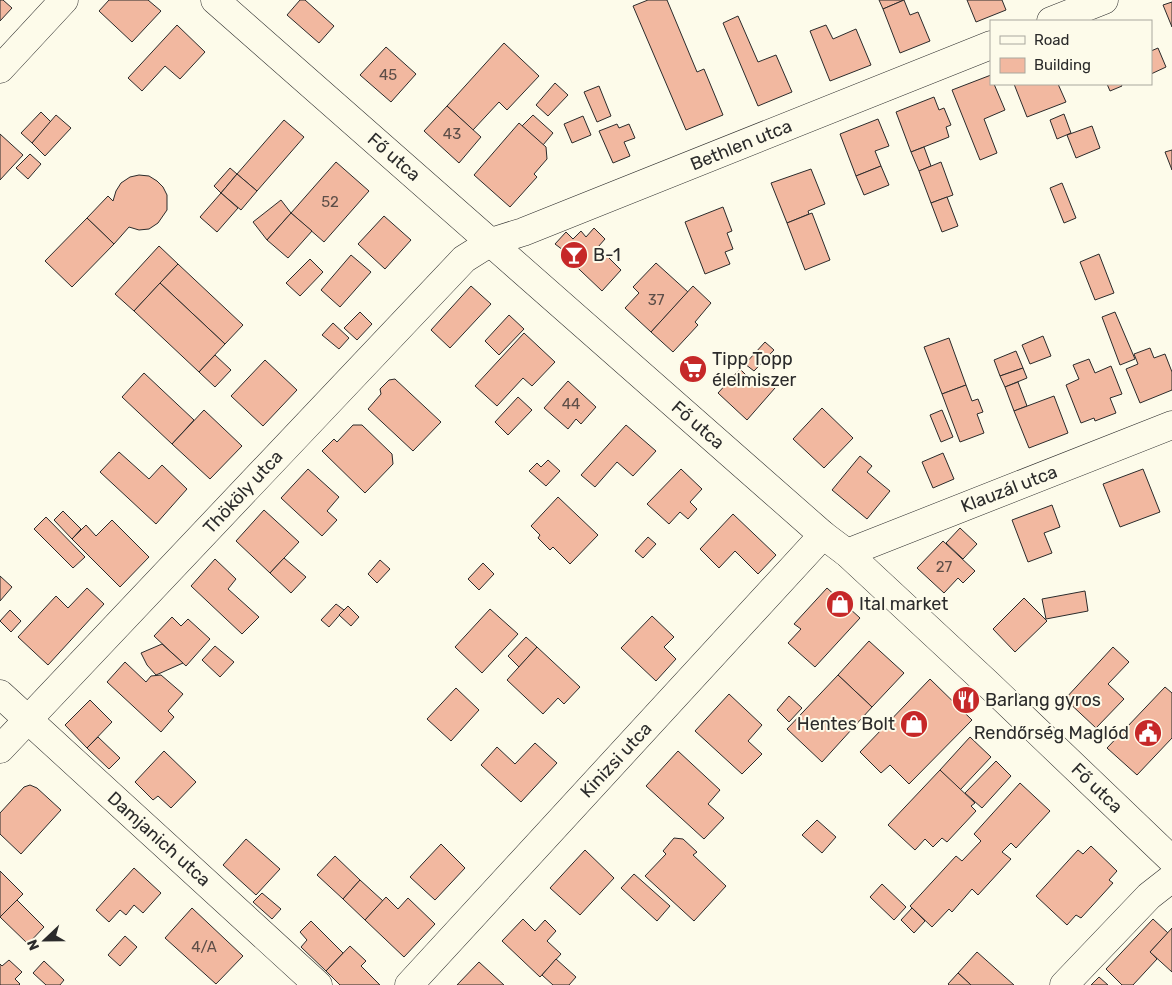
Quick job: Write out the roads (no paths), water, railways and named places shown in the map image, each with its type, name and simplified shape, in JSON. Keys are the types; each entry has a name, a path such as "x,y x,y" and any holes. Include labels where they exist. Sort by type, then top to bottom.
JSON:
{"street":[{"path":"0,69 64,0"},
{"name":"Fő utca","path":"215,0 822,535 847,553 988,684 1172,860"},
{"path":"1054,20 1104,0"},
{"name":"Bethlen utca","path":"491,242 523,232 990,45"},
{"name":"Thököly utca","path":"0,749 464,259 491,242"},
{"name":"Klauzál utca","path":"847,553 1172,425"},
{"name":"Kinizsi utca","path":"409,985 822,535"},
{"name":"Damjanich utca","path":"0,694 318,985"},
{"path":"1064,985 1149,896 1172,878"}],"place":[{"name":"B-1","path":"574,255"},
{"name":"Tipp Topp élelmiszer","path":"693,369"},
{"name":"Ital market","path":"840,604"},
{"name":"Barlang gyros","path":"966,700"},
{"name":"Hentes Bolt","path":"914,724"},
{"name":"Rendőrség Maglód","path":"1148,733"}]}
